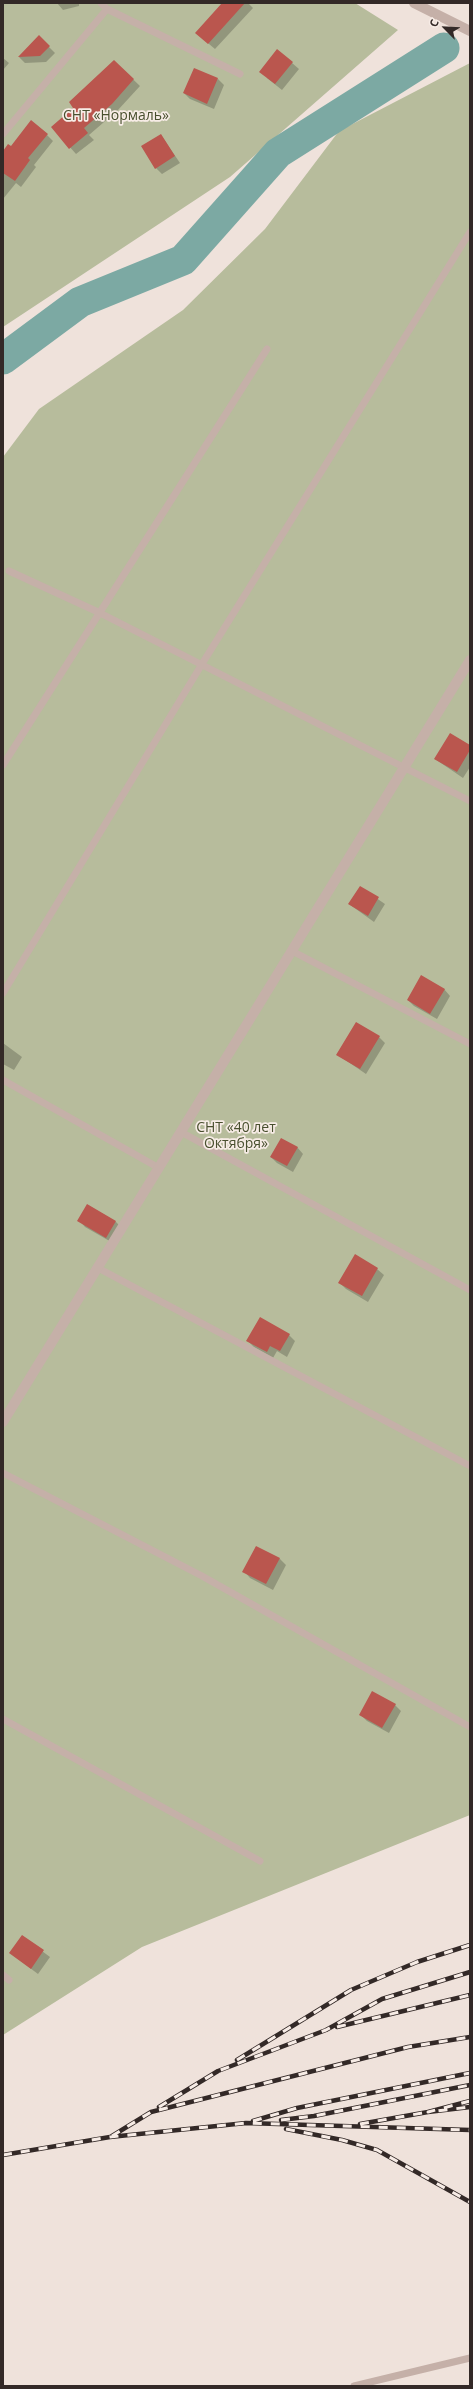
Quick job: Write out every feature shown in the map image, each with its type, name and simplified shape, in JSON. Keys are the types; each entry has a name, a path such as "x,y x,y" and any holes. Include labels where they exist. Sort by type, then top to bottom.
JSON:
{"street":[{"path":"414,3 470,31"},
{"path":"3,1422 470,660"}],"lane":[{"path":"102,3 107,9 240,74"},
{"path":"3,134 107,9"},
{"path":"3,993 202,664 470,232"},
{"path":"3,765 98,612 267,349"},
{"path":"9,571 98,612 470,801"},
{"path":"292,951 470,1044"},
{"path":"3,1080 159,1168"},
{"path":"181,1132 470,1290"},
{"path":"98,1268 470,1466"},
{"path":"3,1473 202,1576 470,1727"},
{"path":"3,1719 260,1861"},
{"path":"354,2386 470,2358"}],"green space":[{"name":"СНТ «Нормаль»","path":"3,3 355,3 398,30 230,177 3,327"},
{"name":"СНТ «40 лет Октября»","path":"470,63 470,1815 142,1947 3,2035 3,457 39,409 183,310 265,229 339,131"}],"building":[{"path":"222,3 245,3 208,44 195,33"},
{"path":"39,35 50,46 40,56 18,57"},
{"path":"277,49 293,62 275,84 259,72"},
{"path":"114,60 134,79 112,104 84,128 88,133 69,149 51,127 73,108 69,102"},
{"path":"194,68 218,78 207,104 183,93"},
{"path":"31,120 48,134 28,158 30,160 15,181 3,173 3,151 8,144 11,146"},
{"path":"161,134 175,156 155,169 141,146"},
{"path":"450,733 470,745 470,750 457,772 434,759"},
{"path":"360,886 379,897 368,916 348,904"},
{"path":"421,975 445,989 430,1014 407,1000"},
{"path":"356,1022 380,1036 360,1069 336,1055"},
{"path":"281,1138 298,1147 287,1166 270,1157"},
{"path":"87,1204 116,1221 106,1238 77,1221"},
{"path":"355,1254 378,1268 362,1296 338,1283"},
{"path":"260,1317 290,1334 280,1351 270,1346 267,1352 246,1341"},
{"path":"256,1546 280,1558 266,1584 242,1572"},
{"path":"372,1691 396,1704 382,1728 359,1715"},
{"path":"22,1935 44,1950 31,1969 9,1953"}],"waterway":[{"path":"3,359 80,302 183,260 278,153 444,48"}],"railway":[{"path":"237,2060 351,1990 417,1962 470,1945"},
{"path":"159,2107 218,2071 326,2030 382,1999 470,1972"},
{"path":"337,2027 470,1995"},
{"path":"112,2136 151,2112 408,2047 470,2037"},
{"path":"253,2121 297,2108 470,2073"},
{"path":"281,2120 314,2116 470,2085"},
{"path":"470,2101 428,2112 470,2107"},
{"path":"360,2124 428,2112"},
{"path":"3,2155 110,2137 246,2123 470,2130"},
{"path":"286,2129 342,2140 377,2150 470,2202"}]}
